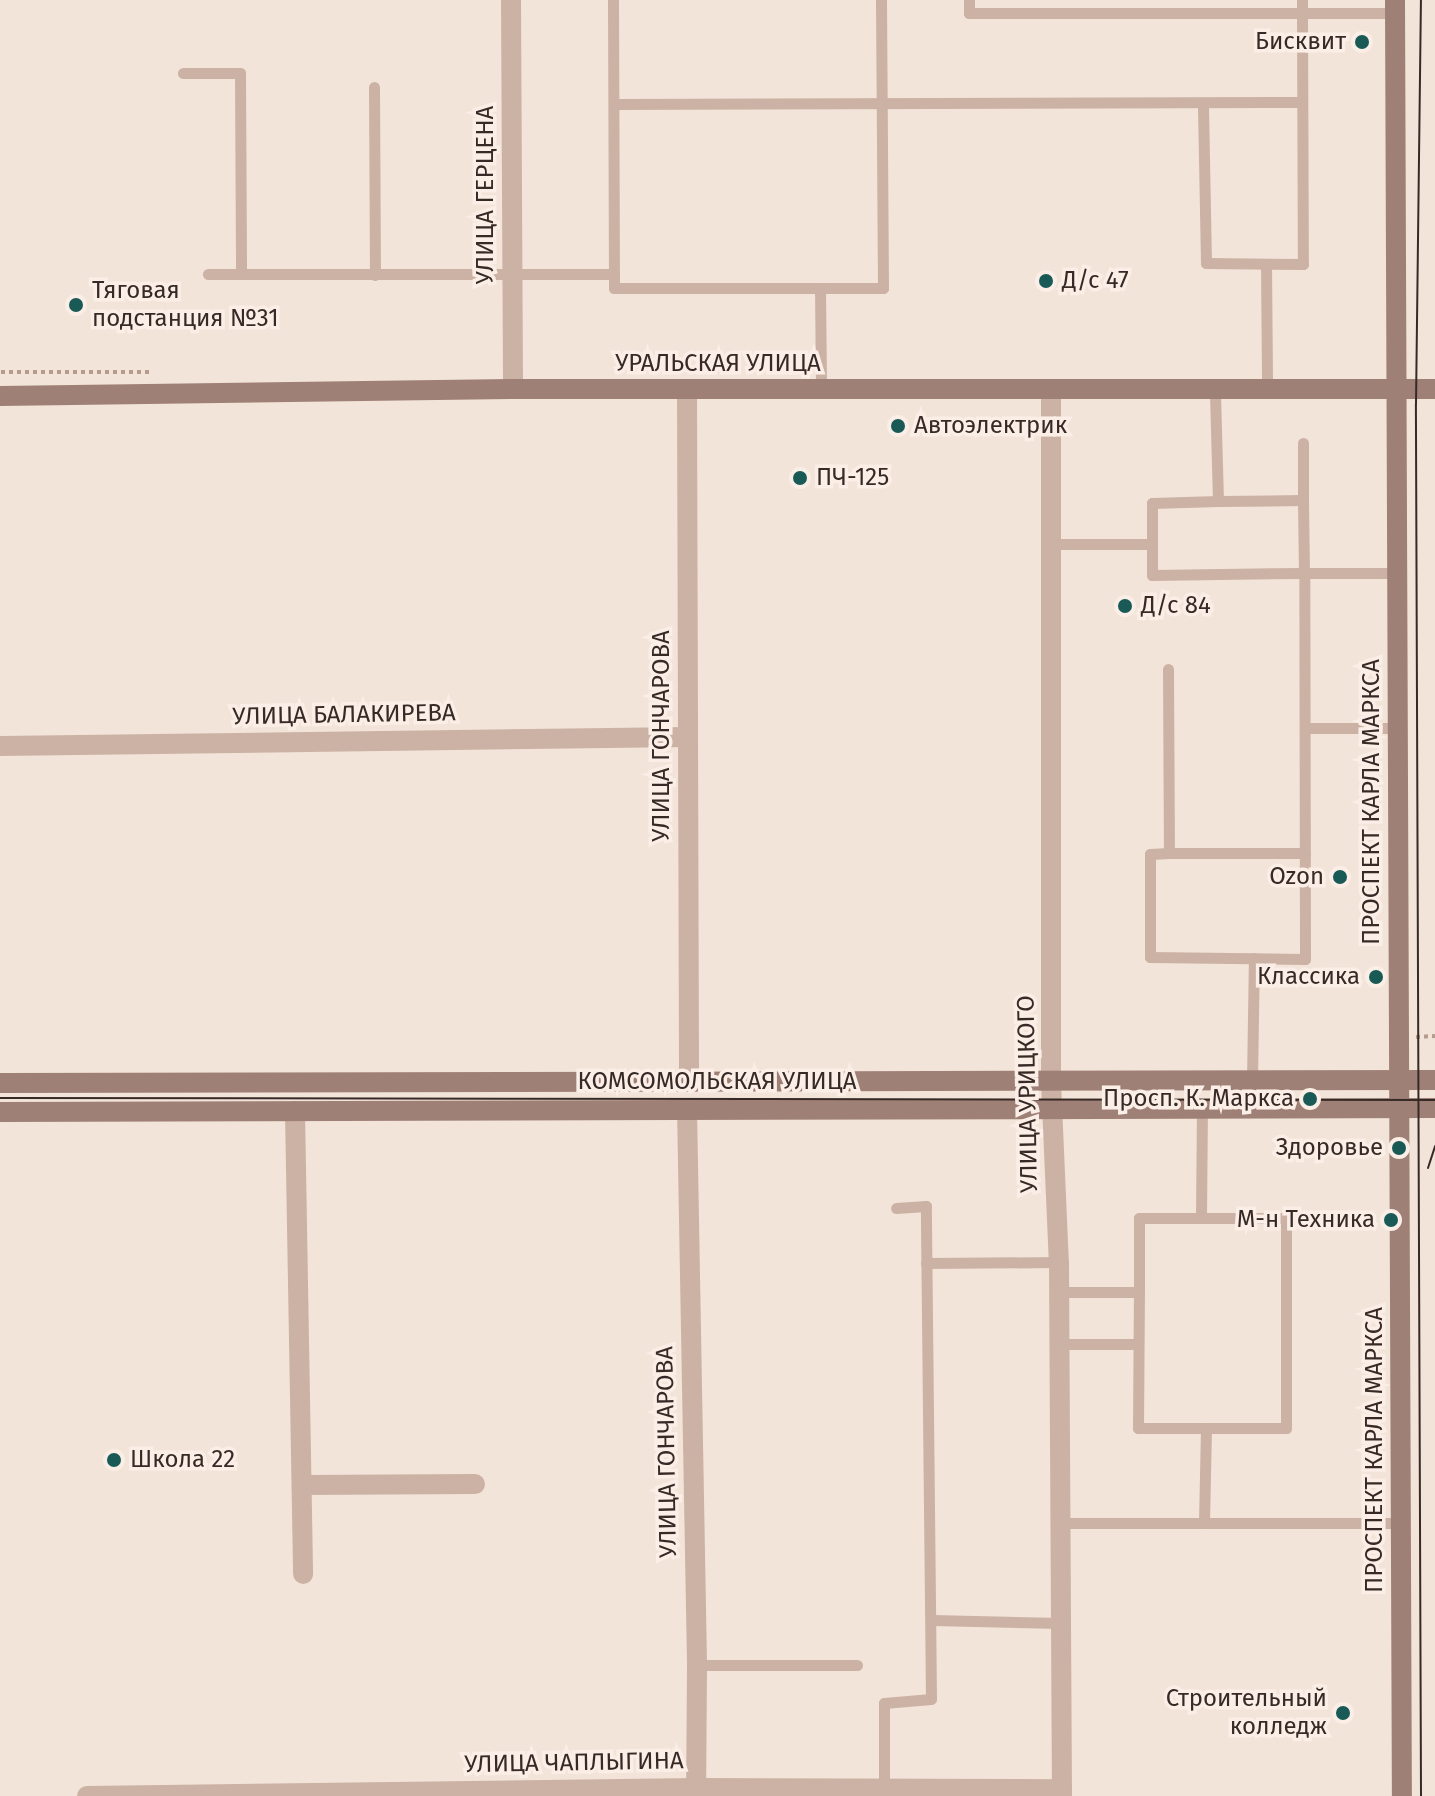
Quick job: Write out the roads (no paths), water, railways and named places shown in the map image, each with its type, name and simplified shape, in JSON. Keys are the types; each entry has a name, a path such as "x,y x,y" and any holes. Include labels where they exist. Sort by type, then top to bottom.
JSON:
{"main road":[{"name":"ПРОСПЕКТ КАРЛА МАРКСА","path":"1396,7 1402,1796"},
{"name":"УРАЛЬСКАЯ УЛИЦА","path":"0,396 513,389 1051,392 1435,389"},
{"name":"КОМСОМОЛЬСКАЯ УЛИЦА","path":"0,1083 1435,1080"},
{"name":"КОМСОМОЛЬСКАЯ УЛИЦА","path":"0,1112 1435,1108"}],"street":[{"name":"УЛИЦА ГЕРЦЕНА","path":"511,0 513,389"},
{"name":"УЛИЦА ГОНЧАРОВА","path":"687,390 689,1081"},
{"name":"УЛИЦА УРИЦКОГО","path":"1051,392 1051,1082 1059,1262 1062,1793"},
{"name":"УЛИЦА БАЛАКИРЕВА","path":"0,746 688,737"},
{"name":"УЛИЦА ГОНЧАРОВА","path":"687,1108 697,1665 696,1792"},
{"path":"295,1111 303,1574"},
{"path":"302,1485 475,1484"},
{"name":"УЛИЦА ЧАПЛЫГИНА","path":"87,1796 884,1791 1062,1793"}],"lane":[{"path":"613,0 614,288 883,288 881,0"},
{"path":"969,0 969,13 1396,7"},
{"path":"1203,104 1206,263 1303,264 1302,6"},
{"path":"183,73 240,73 241,274"},
{"path":"374,87 375,275"},
{"path":"614,104 1302,102"},
{"path":"1266,264 1267,390"},
{"path":"208,274 614,274"},
{"path":"820,288 821,391"},
{"path":"1215,391 1218,501"},
{"path":"1303,443 1305,728 1305,853 1305,959 1150,957 1150,854 1305,853"},
{"path":"1303,500 1152,503 1152,575 1397,573"},
{"path":"1052,544 1152,544"},
{"path":"1168,669 1169,853"},
{"path":"1305,728 1398,728"},
{"path":"1252,1081 1254,958"},
{"path":"1201,1218 1202,1109"},
{"path":"884,1791 884,1703 931,1699 926,1206 896,1208"},
{"path":"1139,1218 1286,1218 1286,1428 1138,1428 1139,1292 1139,1218"},
{"path":"926,1263 1059,1262"},
{"path":"1059,1292 1139,1292"},
{"path":"1059,1344 1138,1344"},
{"path":"1204,1523 1206,1428"},
{"path":"1060,1523 1401,1523"},
{"path":"932,1620 1060,1623"},
{"path":"697,1665 857,1665"}],"tram line":[{"path":"1421,0 1416,404 1421,1796"},
{"path":"0,1098 1435,1100"},
{"path":"1428,1168 1435,1146"}],"place":[{"name":"Бисквит","path":"1362,42"},
{"name":"Д/с 47","path":"1046,281"},
{"name":"Тяговая подстанция №31","path":"76,305"},
{"name":"Автоэлектрик","path":"898,426"},
{"name":"ПЧ-125","path":"800,478"},
{"name":"Д/с 84","path":"1125,606"},
{"name":"Ozon","path":"1340,877"},
{"name":"Классика","path":"1376,977"},
{"name":"Просп. К. Маркса","path":"1310,1099"},
{"name":"Здоровье","path":"1399,1148"},
{"name":"М-н Техника","path":"1391,1220"},
{"name":"Школа 22","path":"114,1460"},
{"name":"Строительный колледж","path":"1343,1713"}]}
